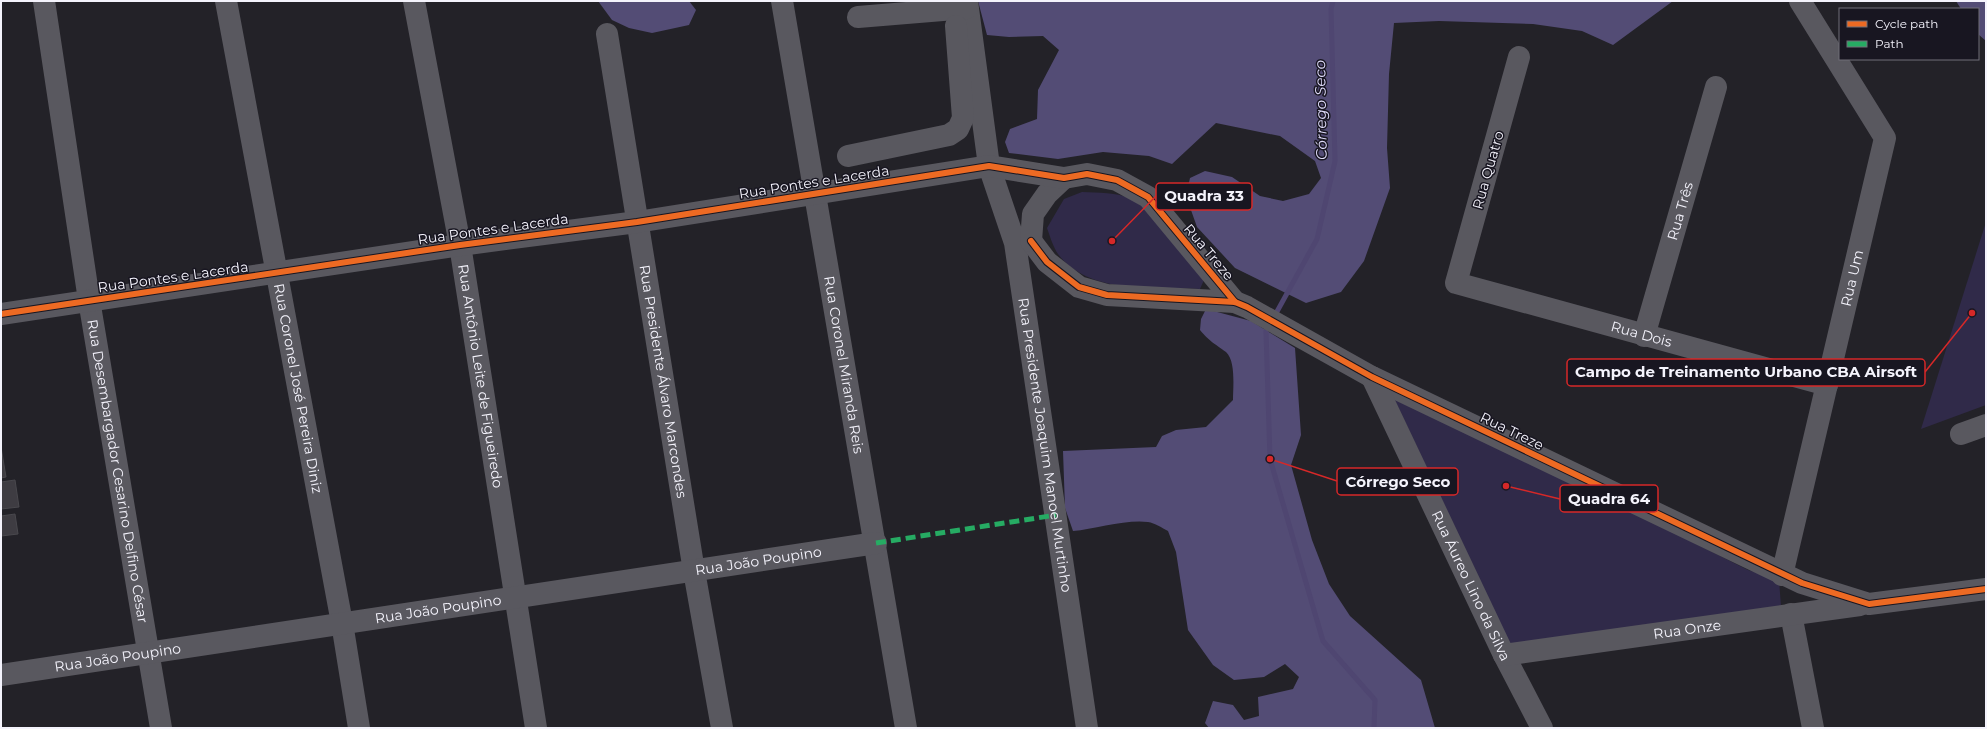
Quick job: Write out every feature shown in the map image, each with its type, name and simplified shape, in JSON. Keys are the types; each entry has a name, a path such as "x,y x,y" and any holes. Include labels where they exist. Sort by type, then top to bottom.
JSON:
{"street":[{"name":"Rua Desembargador Cesarino Delfino César","path":"44,1 89,300 161,728"},
{"name":"Rua Coronel José Pereira Diniz","path":"226,1 342,623 359,728"},
{"name":"Rua Antônio Leite de Figueiredo","path":"414,1 460,245 536,728"},
{"name":"Rua Coronel Miranda Reis","path":"782,1 814,195 876,543 906,728"},
{"name":"Rua Um","path":"1782,575 1885,138 1800,1"},
{"path":"848,156 949,135 958,129 963,118 963,6 858,17"},
{"name":"Rua Presidente Joaquim Manoel Murtinho","path":"963,6 989,166 1023,242 1087,728"},
{"name":"Rua Presidente Álvaro Marcondes","path":"607,34 694,571 722,728"},
{"name":"Rua Quatro","path":"1456,283 1519,57"},
{"name":"Rua Três","path":"1644,336 1716,87"},
{"name":"Rua Pontes e Lacerda","path":"1,314 276,274 460,245 637,222 989,166"},
{"name":"Rua Treze","path":"989,166 1064,178 1087,174 1118,180 1148,197 1241,304 1372,377 1782,575 1823,590 1869,604"},
{"path":"1023,242 1033,214 1047,194 1064,178"},
{"name":"Rua Treze","path":"1023,242 1079,286 1107,295 1241,304"},
{"name":"Rua Dois","path":"1456,283 1644,336 1827,385"},
{"name":"Rua Áureo Lino da Silva","path":"1372,377 1504,655 1542,728"},
{"path":"1961,434 1986,425"},
{"name":"Rua João Poupino","path":"1,675 876,543"},
{"name":"Rua Onze","path":"1504,655 1791,614 1986,589"},
{"path":"1791,614 1813,728"}],"shaded area":[{"path":"598,1 689,1 696,10 689,25 652,33 629,28 612,20"},
{"path":"978,1 1673,1 1613,45 1582,31 1533,24 1439,21 1394,23 1389,74 1387,148 1390,188 1364,261 1341,292 1306,303 1235,268 1197,227 1186,196 1190,178 1205,171 1232,177 1260,196 1283,201 1309,194 1321,178 1315,161 1280,136 1216,123 1172,164 1149,156 1103,152 1058,159 1009,153 1005,142 1010,129 1037,119 1038,90 1059,50 1043,36 1009,37 987,35"},
{"path":"1956,1 1986,1 1986,41 1979,35 1979,8 1960,8"},
{"path":"1082,192 1120,195 1131,199 1151,214 1161,224 1204,280 1200,289 1143,288 1104,283 1071,267 1056,251 1047,228 1064,199"},
{"path":"1986,222 1986,405 1921,429"},
{"path":"1206,309 1251,321 1295,348 1301,435 1291,465 1312,540 1329,584 1350,616 1421,680 1435,728 1209,728 1205,723 1213,701 1233,705 1244,720 1259,716 1258,697 1293,689 1299,677 1285,664 1264,677 1234,680 1213,665 1188,630 1176,552 1168,531 1153,523 1140,521 1073,531 1065,508 1063,451 1156,447 1162,436 1176,430 1206,427 1233,400 1233,368 1229,356 1226,352 1209,340 1200,330 1201,319"},
{"path":"1390,390 1748,570 1779,580 1781,606 1511,646"}],"building":[{"path":"1,447 6,477 1,478"},
{"path":"15,480 19,507 1,509 1,482"},
{"path":"15,514 18,534 1,536 1,516"}],"waterway":[{"name":"Córrego Seco","path":"1274,317 1317,239 1335,161 1331,9 1333,1"},
{"name":"Córrego Seco","path":"1269,325 1266,331 1270,459 1323,641 1375,700 1374,728"}],"marked path":[{"path":"876,543 1056,515"}],"cycle path":[{"path":"1,314 460,245 637,222 989,166 1064,178 1087,174 1117,180 1148,197 1235,302"},
{"path":"1031,241 1047,262 1079,287 1107,295 1235,302 1247,307 1372,377 1802,583 1869,604 1986,589"}],"place":[{"name":"Quadra 33","path":"1112,241"},
{"name":"Campo de Treinamento Urbano CBA Airsoft","path":"1972,313"},
{"name":"Córrego Seco","path":"1270,459"},
{"name":"Quadra 64","path":"1506,486"}]}
